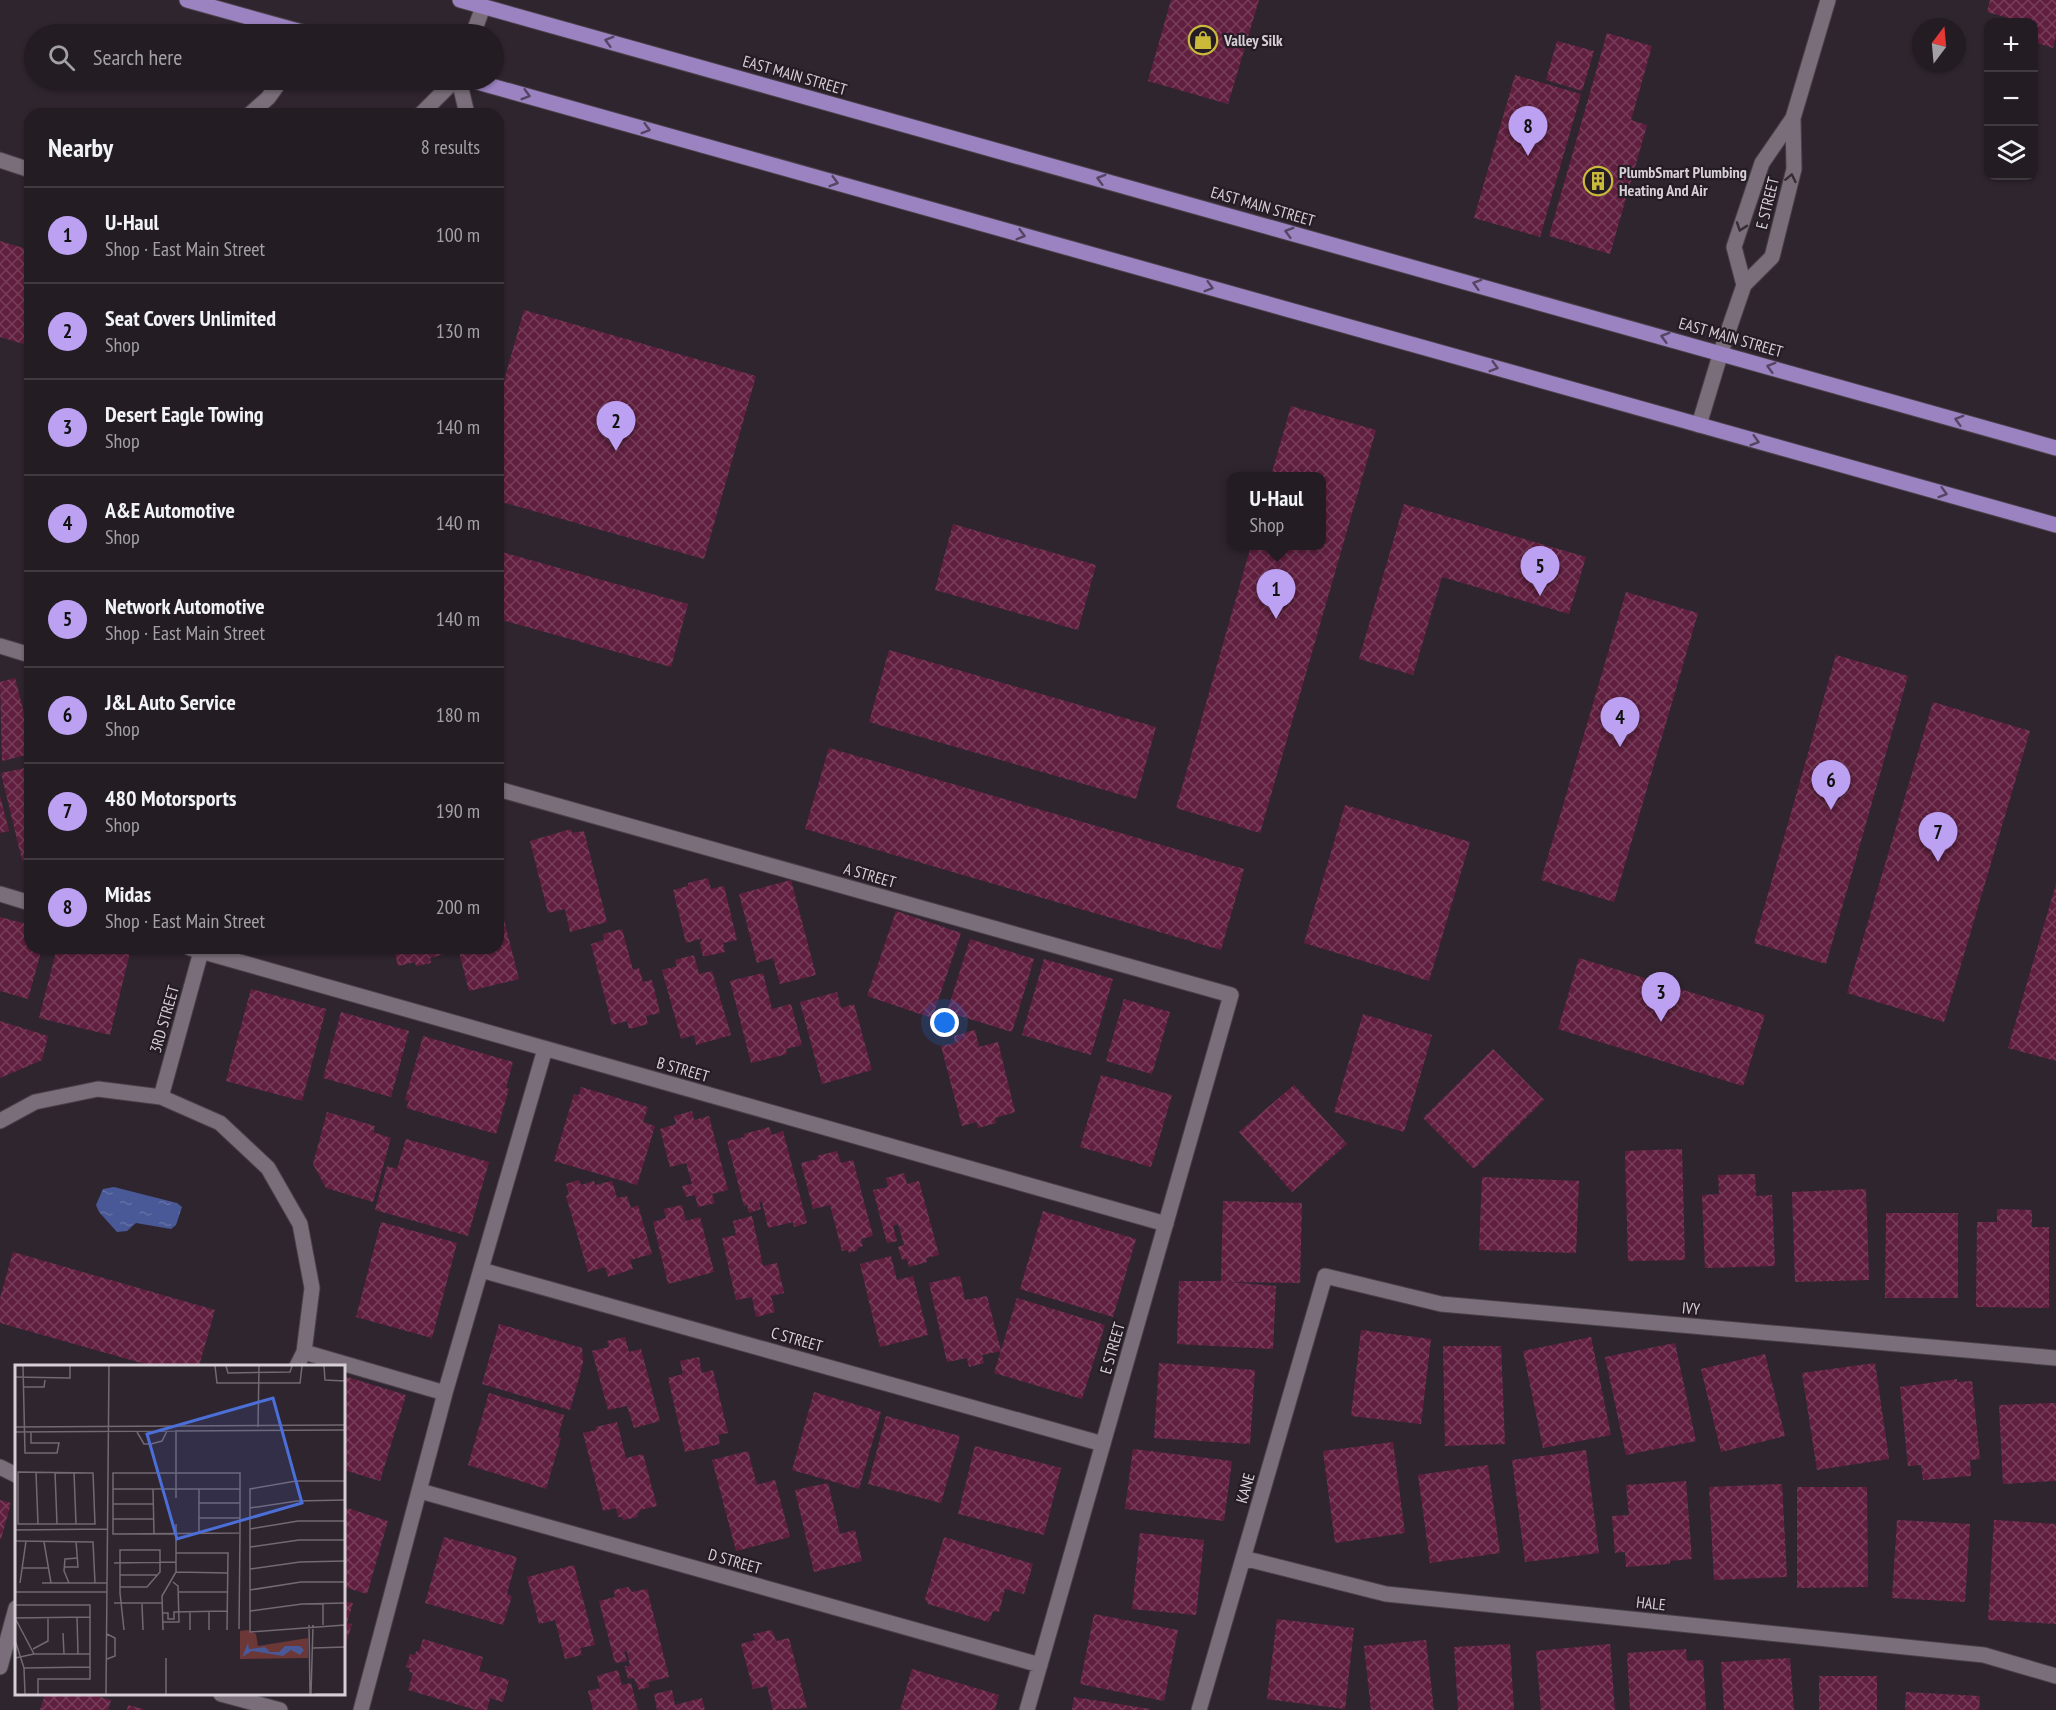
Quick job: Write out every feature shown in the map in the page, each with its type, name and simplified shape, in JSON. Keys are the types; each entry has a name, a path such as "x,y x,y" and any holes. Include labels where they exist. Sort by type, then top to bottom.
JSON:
{"main road":[{"path":"187,0 273,24"},
{"name":"EAST MAIN STREET","path":"460,0 1721,352 2056,448"},
{"path":"504,90 2056,525"}],"lane":[{"name":"E STREET","path":"1699,425 1744,285 1772,257 1794,169 1793,118 1828,0"},
{"path":"477,24 483,7"},
{"path":"257,108 274,90"},
{"path":"427,108 446,90"},
{"path":"460,90 465,108"},
{"name":"E STREET","path":"1744,285 1734,247 1762,163 1793,118"},
{"path":"0,160 24,168"},
{"path":"0,646 24,653"},
{"name":"A STREET","path":"504,791 1231,995"},
{"path":"0,894 24,901"},
{"name":"3RD STREET","path":"161,1097 199,954"},
{"name":"B STREET","path":"217,954 1166,1224"},
{"name":"E STREET","path":"1027,1710 1231,995"},
{"path":"361,1710 445,1393 545,1049"},
{"path":"0,1121 35,1102 98,1089 161,1097 220,1124 268,1168 300,1224 312,1288 304,1352 298,1365"},
{"name":"C STREET","path":"481,1270 1103,1444"},
{"name":"IVY","path":"1325,1276 1441,1304 2056,1358"},
{"name":"KANE","path":"1199,1710 1325,1276"},
{"path":"304,1352 445,1393"},
{"path":"0,1467 15,1474"},
{"name":"D STREET","path":"420,1491 1040,1665"},
{"name":"HALE","path":"1244,1558 1386,1594 1984,1655 2056,1676"},
{"path":"0,1667 15,1612"},
{"path":"225,1695 280,1710"}],"water":[{"path":"114,1187 177,1203 182,1207 176,1225 171,1229 136,1223 127,1231 117,1232 99,1212 96,1205 103,1189"}],"building":[{"name":"Valley Silk","path":"1171,0 1259,0 1228,104 1148,81"},
{"path":"1990,0 2056,0 2056,36 2053,48 2038,43 2038,18 2009,18 1987,12"},
{"name":"PlumbSmart Plumbing Heating And Air","path":"1607,33 1652,46 1631,120 1647,125 1610,254 1549,236"},
{"path":"1557,41 1594,51 1582,91 1546,80"},
{"path":"1515,75 1581,94 1540,237 1474,218"},
{"path":"0,241 24,248 24,344 0,337"},
{"path":"524,310 756,376 704,559 504,503 504,381"},
{"path":"1291,406 1376,430 1260,833 1176,808 1250,550 1326,550 1326,472 1272,472"},
{"path":"1404,504 1586,557 1569,614 1442,577 1413,675 1359,659"},
{"path":"953,524 1096,565 1078,630 935,590"},
{"path":"504,553 688,604 671,667 504,621"},
{"path":"1626,592 1698,613 1614,902 1541,880"},
{"path":"889,650 1156,727 1136,799 869,722"},
{"path":"1836,655 1908,676 1826,964 1754,943"},
{"path":"15,678 24,713 24,756 2,761 0,682"},
{"path":"1933,702 2030,731 1944,1022 1847,993"},
{"path":"829,748 1244,869 1221,950 805,829"},
{"path":"24,768 24,861 22,860 1,773"},
{"path":"0,796 9,831 0,833"},
{"path":"1345,805 1470,842 1429,981 1304,943"},
{"path":"571,829 572,833 584,831 607,922 570,932 565,909 548,913 530,841"},
{"path":"708,878 711,889 724,886 737,940 723,943 725,952 703,956 701,939 686,943 673,890"},
{"path":"791,880 816,975 780,984 773,958 757,963 739,894"},
{"path":"2056,884 2056,1061 2008,1048"},
{"path":"896,911 961,933 932,1018 867,996"},
{"path":"0,917 24,923 24,954 40,954 28,999 0,991"},
{"path":"504,920 519,979 469,991 460,954 504,954"},
{"path":"622,929 633,970 639,968 643,982 652,980 660,1013 646,1016 648,1024 629,1029 627,1021 612,1025 591,944 604,940 603,934"},
{"path":"970,939 1034,959 1012,1032 947,1012"},
{"path":"55,954 130,954 110,1035 39,1018"},
{"path":"395,954 444,954 430,958 431,963 416,966 415,962 398,966"},
{"path":"694,955 699,974 712,971 731,1035 696,1045 694,1035 681,1039 662,970 677,966 675,960"},
{"path":"1579,958 1765,1015 1743,1086 1558,1029"},
{"path":"1044,959 1113,979 1091,1055 1022,1035"},
{"path":"763,973 772,1009 791,1004 802,1045 786,1049 787,1054 751,1063 730,981"},
{"path":"251,989 326,1009 302,1101 226,1081"},
{"path":"837,992 841,1008 854,1004 872,1070 822,1084 800,1002"},
{"path":"1124,999 1170,1012 1152,1074 1106,1061"},
{"path":"341,1012 409,1031 391,1097 323,1078"},
{"path":"1363,1014 1432,1035 1404,1132 1334,1112"},
{"path":"0,1021 48,1036 42,1060 0,1078"},
{"path":"975,1030 979,1047 998,1042 1015,1112 995,1118 996,1123 978,1128 977,1122 962,1126 941,1046 955,1043 954,1036"},
{"path":"423,1036 513,1062 506,1088 509,1089 496,1134 406,1108 409,1101 405,1100"},
{"path":"1493,1049 1544,1100 1474,1169 1423,1118"},
{"path":"1101,1075 1172,1095 1151,1167 1080,1147"},
{"path":"1294,1085 1347,1144 1292,1192 1239,1132"},
{"path":"581,1087 648,1107 643,1122 655,1126 637,1185 554,1161 574,1094 579,1095"},
{"path":"692,1111 694,1120 709,1116 728,1190 712,1194 715,1203 698,1207 695,1195 686,1197 682,1186 692,1184 686,1163 670,1167 660,1129 676,1124 674,1116"},
{"path":"327,1112 375,1126 373,1132 391,1138 373,1202 326,1188 313,1164"},
{"path":"769,1127 772,1135 783,1131 807,1223 794,1227 793,1222 768,1228 762,1202 759,1202 761,1209 749,1213 747,1205 744,1206 727,1141"},
{"path":"406,1139 489,1162 468,1236 375,1210 387,1166 397,1169"},
{"path":"1682,1149 1685,1260 1628,1261 1625,1151"},
{"path":"837,1151 841,1163 853,1160 873,1236 861,1239 863,1246 849,1253 848,1250 842,1251 830,1205 813,1209 801,1163"},
{"path":"904,1173 907,1184 919,1181 939,1255 926,1258 927,1262 909,1267 907,1259 902,1260 898,1247 904,1245 898,1224 893,1226 897,1241 887,1243 873,1190 888,1187 886,1178"},
{"path":"1755,1174 1756,1196 1772,1195 1775,1266 1705,1268 1702,1195 1719,1194 1718,1175"},
{"path":"1482,1177 1579,1181 1576,1253 1479,1250"},
{"path":"579,1180 581,1185 594,1181 595,1185 612,1181 617,1198 627,1196 631,1208 638,1205 652,1254 630,1260 633,1269 608,1277 605,1267 588,1272 566,1196 569,1194 566,1184"},
{"path":"1866,1189 1869,1280 1795,1282 1792,1192"},
{"path":"1223,1201 1302,1203 1300,1283 1230,1282 1276,1286 1273,1349 1177,1344 1179,1281 1221,1281"},
{"path":"682,1205 686,1221 700,1217 714,1272 668,1284 653,1222 666,1218 664,1209"},
{"path":"1997,1209 2032,1210 2032,1227 2049,1227 2049,1308 1976,1307 1977,1222 1997,1222"},
{"path":"1043,1211 1136,1239 1113,1317 1020,1289"},
{"path":"1886,1213 1958,1213 1958,1298 1885,1298"},
{"path":"752,1216 763,1266 777,1263 784,1293 771,1296 775,1312 756,1317 752,1297 736,1300 722,1238 736,1235 733,1221"},
{"path":"381,1222 457,1243 432,1338 356,1317"},
{"path":"13,1252 215,1310 199,1365 148,1365 0,1323 0,1298"},
{"path":"891,1256 897,1280 913,1276 928,1335 880,1347 860,1264"},
{"path":"960,1276 965,1300 987,1296 1001,1351 982,1355 984,1363 969,1367 967,1358 947,1362 929,1283"},
{"path":"1017,1298 1105,1325 1082,1399 994,1373"},
{"path":"499,1324 582,1348 583,1363 570,1410 482,1384"},
{"path":"1361,1330 1431,1339 1421,1424 1351,1416"},
{"path":"625,1337 629,1352 641,1349 660,1421 634,1428 627,1406 608,1410 592,1351 609,1347 607,1341"},
{"path":"1591,1337 1611,1435 1543,1448 1523,1351"},
{"path":"1675,1343 1696,1441 1626,1455 1605,1357"},
{"path":"1443,1346 1501,1346 1505,1444 1445,1446"},
{"path":"1765,1354 1785,1436 1721,1452 1701,1369"},
{"path":"699,1357 702,1373 713,1370 728,1433 718,1435 720,1444 685,1452 668,1378 683,1374 680,1361"},
{"path":"1159,1363 1255,1370 1250,1444 1154,1438"},
{"path":"1875,1363 1889,1459 1817,1470 1802,1373"},
{"path":"345,1376 406,1395 380,1481 345,1470"},
{"path":"1957,1379 1957,1382 1972,1381 1980,1459 1970,1460 1971,1476 1923,1480 1921,1465 1908,1466 1900,1387"},
{"path":"814,1392 881,1412 859,1489 792,1470"},
{"path":"489,1393 564,1415 558,1437 561,1438 546,1489 468,1465"},
{"path":"2056,1403 2056,1481 2003,1484 1999,1405"},
{"path":"886,1416 960,1436 941,1503 868,1484"},
{"path":"617,1422 626,1458 643,1454 657,1506 640,1510 637,1513 638,1517 623,1520 622,1517 618,1517 616,1508 603,1511 583,1433"},
{"path":"1393,1442 1405,1533 1335,1543 1323,1451"},
{"path":"975,1446 1061,1468 1044,1535 958,1514"},
{"path":"1133,1449 1232,1461 1224,1521 1125,1509"},
{"path":"1586,1450 1599,1553 1525,1562 1512,1460"},
{"path":"748,1451 757,1485 775,1480 790,1537 736,1551 712,1460"},
{"path":"1488,1465 1500,1553 1430,1563 1418,1475"},
{"path":"1686,1481 1692,1559 1670,1561 1670,1564 1626,1567 1625,1552 1615,1553 1612,1516 1629,1515 1626,1485"},
{"path":"828,1483 840,1534 855,1530 862,1561 814,1572 795,1490"},
{"path":"1782,1484 1787,1577 1714,1580 1709,1487"},
{"path":"1797,1487 1867,1487 1868,1587 1797,1588"},
{"path":"0,1500 11,1503 1,1539 0,1539"},
{"path":"345,1507 388,1521 367,1594 345,1587"},
{"path":"1897,1520 1970,1524 1965,1602 1892,1598"},
{"path":"1994,1520 2056,1524 2056,1624 1988,1620"},
{"path":"1140,1533 1204,1540 1196,1615 1132,1609"},
{"path":"444,1537 517,1557 507,1594 512,1596 503,1625 425,1603"},
{"path":"944,1537 1033,1564 1024,1594 1005,1589 999,1612 993,1611 989,1622 928,1604 925,1599"},
{"path":"574,1565 595,1645 580,1648 582,1655 565,1659 555,1620 539,1624 527,1577"},
{"path":"628,1587 632,1592 647,1589 669,1677 648,1682 649,1687 639,1690 634,1678 628,1679 625,1666 630,1666 627,1651 624,1652 627,1661 615,1663 599,1601 615,1597 614,1590"},
{"path":"345,1601 353,1603 347,1623 352,1624 345,1647"},
{"path":"1094,1614 1178,1630 1164,1701 1080,1684"},
{"path":"1277,1619 1354,1628 1345,1709 1267,1699"},
{"path":"772,1630 776,1641 789,1638 807,1708 773,1710 767,1686 753,1689 741,1644 755,1640 753,1634"},
{"path":"423,1639 483,1657 479,1671 509,1680 503,1702 490,1698 487,1710 476,1710 408,1690 413,1673 409,1672 410,1668 406,1667 410,1654 415,1655 416,1651 419,1652"},
{"path":"1426,1640 1434,1710 1371,1710 1364,1646"},
{"path":"1510,1644 1514,1710 1458,1710 1454,1647"},
{"path":"1610,1644 1615,1710 1541,1710 1536,1651"},
{"path":"1686,1649 1687,1661 1703,1660 1706,1710 1630,1710 1627,1653"},
{"path":"1790,1658 1794,1710 1724,1710 1721,1662"},
{"path":"912,1669 999,1695 995,1710 900,1710"},
{"path":"618,1670 622,1685 631,1683 638,1710 593,1710 588,1691 600,1688 597,1676"},
{"path":"1819,1676 1877,1676 1877,1710 1819,1710"},
{"path":"672,1690 675,1705 702,1698 705,1710 657,1710 654,1694"},
{"path":"1906,1692 1980,1696 1979,1710 1905,1710"},
{"path":"45,1695 96,1695 111,1700 108,1710 40,1710"},
{"path":"1074,1697 1150,1709 1150,1710 1072,1710"},
{"path":"128,1705 143,1709 143,1710 127,1710"}],"place":[{"name":"Valley Silk","path":"1203,40"},
{"name":"Midas","path":"1528,156"},
{"name":"PlumbSmart Plumbing Heating And Air","path":"1598,181"},
{"name":"Seat Covers Unlimited","path":"616,451"},
{"name":"Network Automotive","path":"1540,596"},
{"name":"U-Haul","path":"1276,619"},
{"name":"A&E Automotive","path":"1620,747"},
{"name":"J&L Auto Service","path":"1831,810"},
{"name":"480 Motorsports","path":"1938,862"},
{"name":"Desert Eagle Towing","path":"1661,1022"}]}
